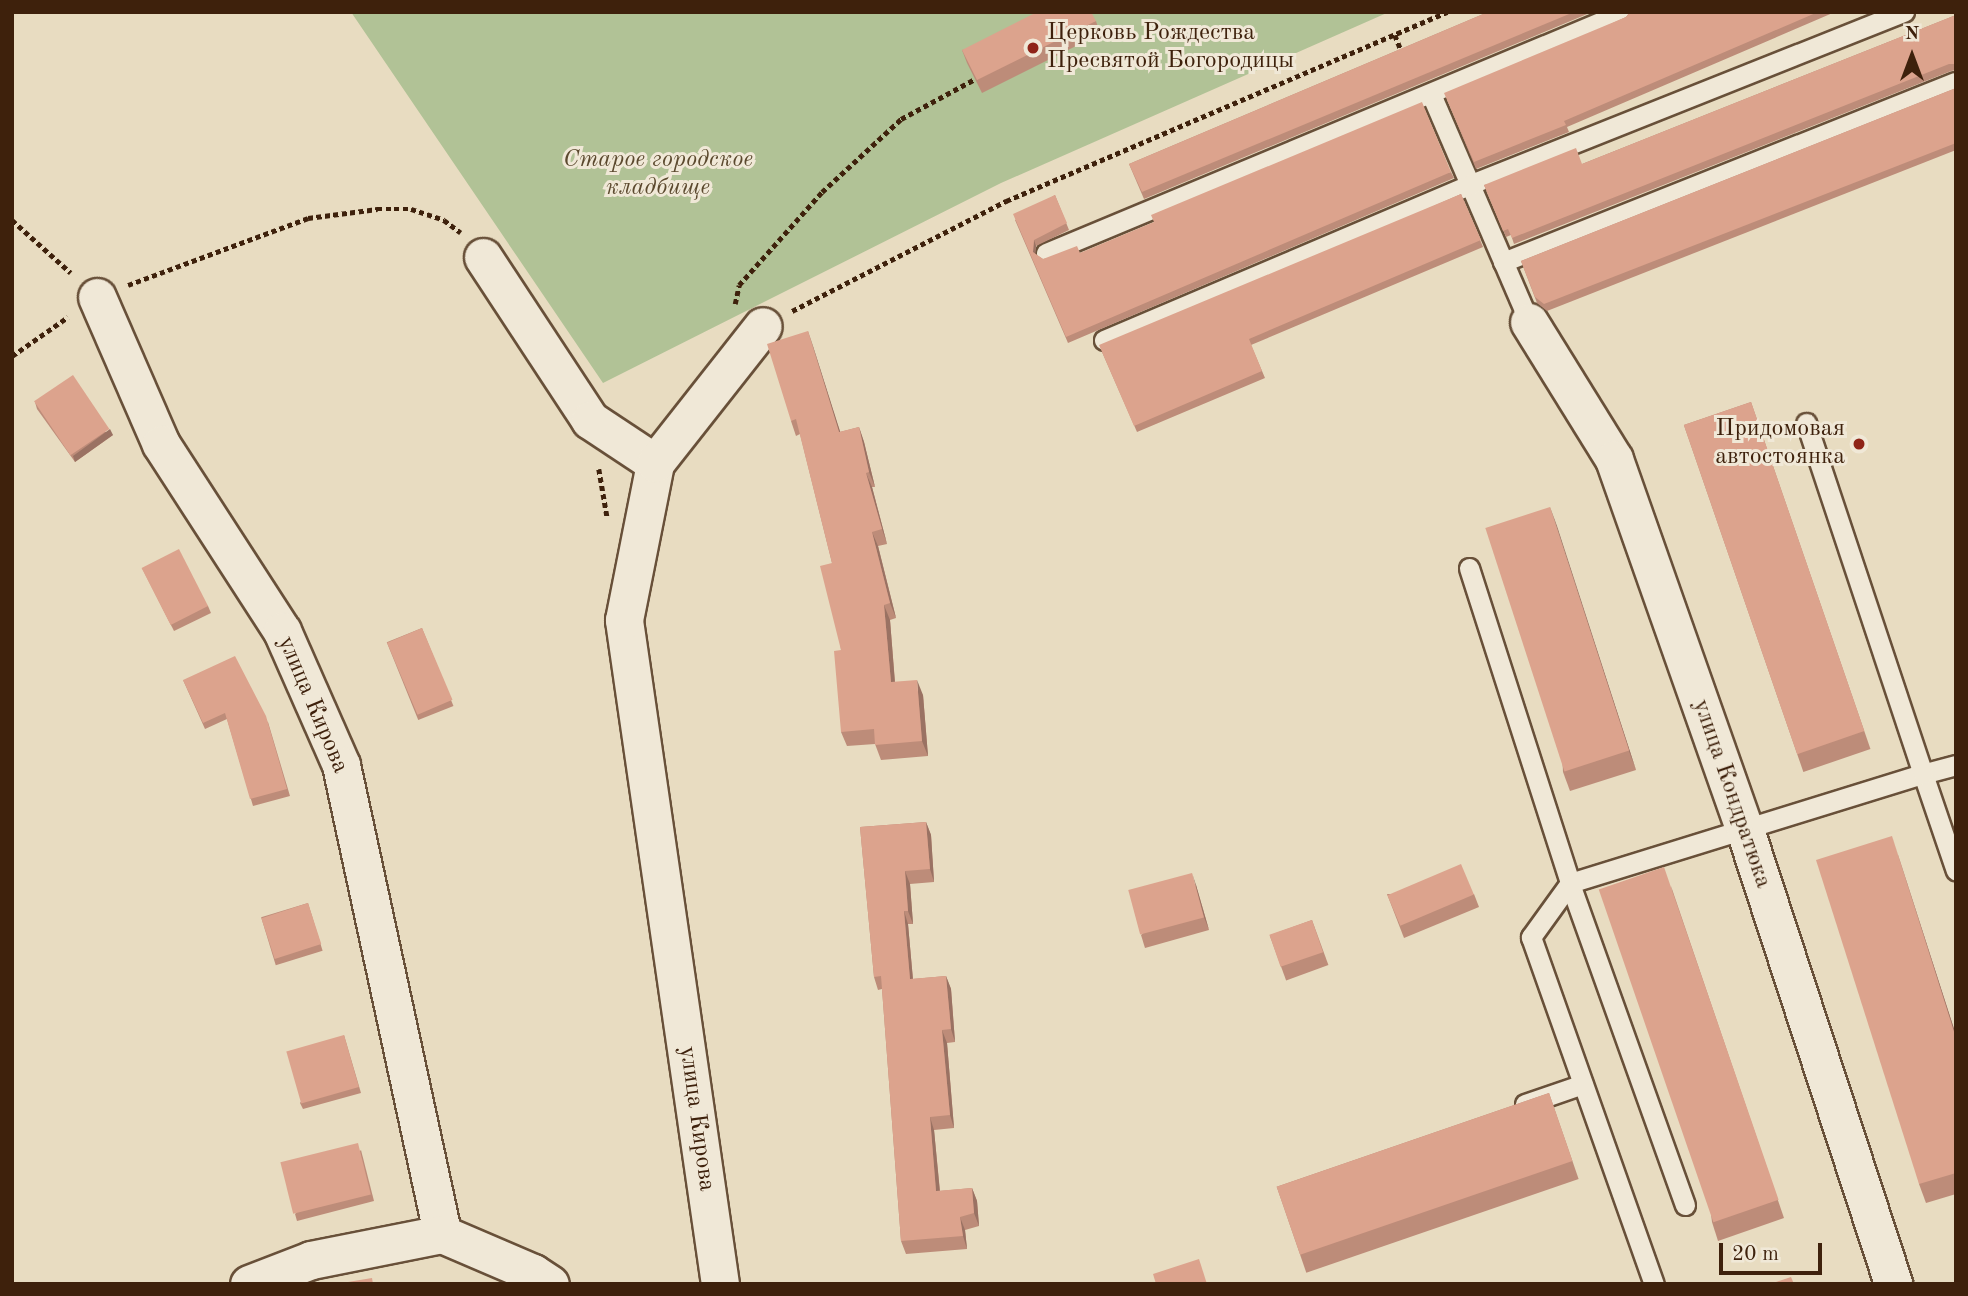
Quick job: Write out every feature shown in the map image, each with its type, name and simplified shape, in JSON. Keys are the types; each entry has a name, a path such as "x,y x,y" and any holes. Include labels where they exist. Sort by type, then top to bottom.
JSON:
{"street":[{"path":"483,257 590,420 654,463"},
{"name":"улица Кирова","path":"97,297 161,444 282,631 341,765 442,1234"},
{"name":"улица Кирова","path":"720,1284 624,620 654,463 748,319"},
{"name":"улица Кондратюка","path":"1529,323 1614,459 1745,830 1893,1284"},
{"path":"249,1284 311,1260 442,1234 533,1273 550,1284"}],"lane":[{"path":"1046,253 1624,12"},
{"path":"1104,340 1471,184 1903,12"},
{"path":"1503,262 1956,82"},
{"path":"1426,96 1471,184 1529,323"},
{"path":"1806,423 1956,871"},
{"path":"1469,568 1570,883 1685,1205"},
{"path":"1654,1284 1531,937 1570,883 1956,765"},
{"path":"1506,1111 1583,1084"}],"path":[{"path":"975,79 901,119 822,192 739,285 748,319 1006,201 1447,12"},
{"path":"1395,35 1426,96"},
{"path":"12,356 97,297 308,218 377,209 411,209 444,220 466,236 483,257"},
{"path":"12,220 97,297"}],"green space":[{"name":"Старое городское кладбище","path":"351,12 1389,12 1001,183 603,383"}],"building":[{"path":"1037,12 1091,12 1096,21 977,80 962,50"},
{"path":"1488,12 1574,12 1142,192 1129,164"},
{"path":"1630,12 1818,12 1564,121 1566,125 1474,162 1444,93 1626,17"},
{"path":"1956,15 1956,64 1949,64 1512,238 1508,229 1503,231 1484,185 1576,148 1582,164"},
{"path":"1956,88 1956,143 1544,304 1535,297 1521,261"},
{"path":"1422,102 1451,172 1066,337 1013,214 1055,195 1067,223 1034,240 1033,252 1043,259 1077,246 1080,253 1154,222 1151,215"},
{"path":"1461,194 1481,240 1249,339 1262,371 1134,426 1099,345"},
{"path":"808,331 839,432 859,427 869,472 866,473 882,529 872,532 890,603 884,605 891,682 917,680 922,741 875,745 874,729 841,732 834,651 841,650 820,566 832,563 796,419 791,421 767,344"},
{"path":"73,375 109,429 70,455 34,401"},
{"path":"1751,402 1864,731 1797,754 1684,425"},
{"path":"1550,507 1629,750 1564,771 1485,528"},
{"path":"179,549 208,606 171,625 142,568"},
{"path":"422,628 452,700 417,715 387,643"},
{"path":"235,656 266,716 287,789 250,799 225,713 203,723 183,680"},
{"path":"926,822 930,869 905,871 908,911 904,911 910,979 946,976 951,1029 942,1030 950,1115 930,1117 936,1191 972,1188 974,1213 960,1217 963,1236 901,1241 881,976 874,977 860,827"},
{"path":"1892,836 1956,1038 1956,1173 1919,1184 1816,860"},
{"path":"1461,864 1474,894 1400,926 1387,895"},
{"path":"1664,867 1779,1200 1713,1222 1599,889"},
{"path":"1192,873 1204,917 1140,935 1128,890"},
{"path":"308,903 321,944 275,959 261,918"},
{"path":"1312,920 1323,952 1281,967 1269,935"},
{"path":"344,1035 359,1087 301,1103 286,1052"},
{"path":"1549,1093 1572,1161 1300,1255 1277,1187"},
{"path":"358,1143 371,1194 293,1214 280,1162"},
{"path":"1199,1259 1207,1284 1156,1284 1153,1274"},
{"path":"1791,1277 1794,1284 1770,1284"},
{"path":"372,1278 373,1284 336,1284"}],"place":[{"name":"Церковь Рождества Пресвятой Богородицы","path":"1033,48"},
{"name":"Придомовая автостоянка","path":"1859,444"}]}
